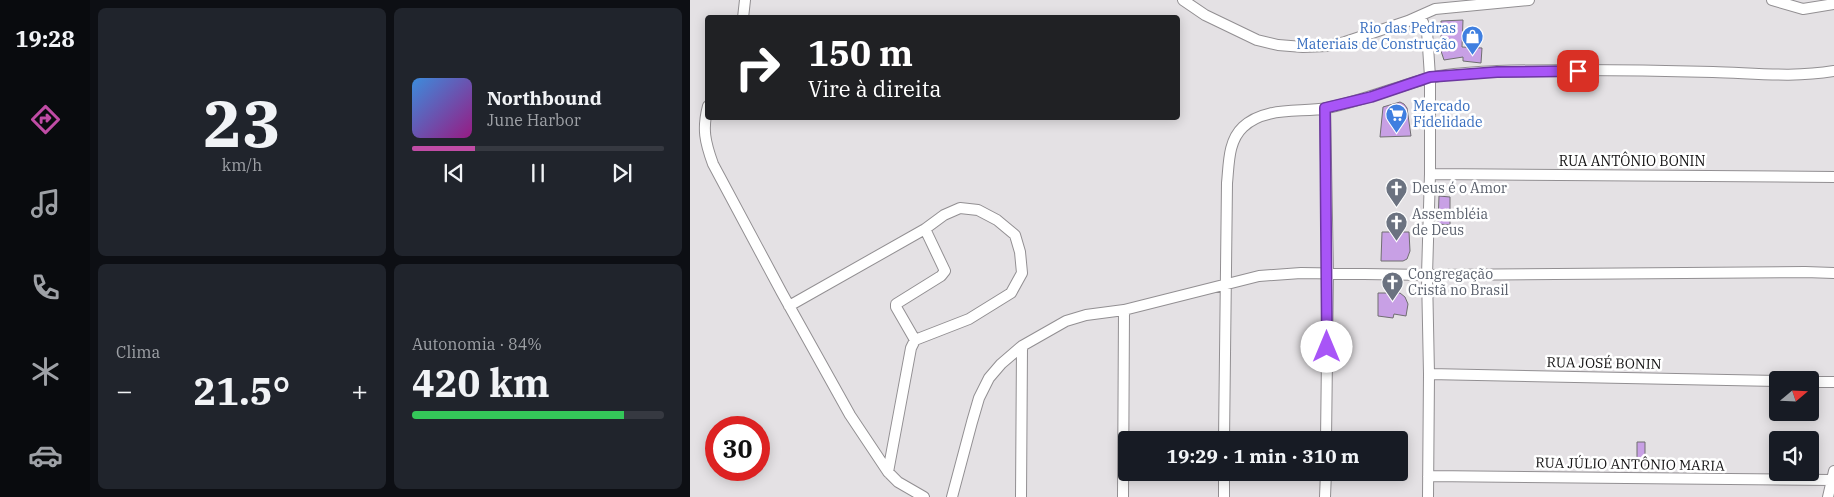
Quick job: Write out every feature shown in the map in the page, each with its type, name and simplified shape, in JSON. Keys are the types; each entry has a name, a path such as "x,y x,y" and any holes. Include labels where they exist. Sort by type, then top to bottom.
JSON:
{"street":[{"path":"743,15 745,0"},
{"path":"1183,0 1205,15 1257,40 1278,45 1304,47 1327,46 1345,42 1435,9 1529,0"},
{"path":"1772,0 1803,9 1834,4"},
{"path":"1420,16 1427,31 1430,77 1427,274 1429,374 1428,497"},
{"path":"1224,431 1227,183 1230,154 1235,137 1244,126 1263,116 1278,112 1325,108 1371,97 1430,77 1497,72 1702,72 1781,75 1818,74 1834,71"},
{"path":"1325,108 1328,272 1326,431"},
{"path":"705,120 704,128 706,144 712,164 850,415 888,472 898,482 924,497"},
{"name":"RUA ANTÔNIO BONIN","path":"1430,174 1834,177"},
{"path":"789,306 925,230 944,215 960,208 978,210 997,220 1016,235 1022,274 1011,293 969,319 914,340 888,472"},
{"path":"914,340 896,304 941,276 944,271 925,230"},
{"path":"952,497 979,398 989,378 1001,364 1022,346 1066,321 1086,315 1124,310 1260,276 1328,272 1427,274 1834,273"},
{"path":"1123,497 1124,310"},
{"path":"1021,497 1022,346"},
{"name":"RUA JOSÉ BONIN","path":"1429,374 1769,381"},
{"path":"1819,382 1834,382"},
{"name":"RUA JÚLIO ANTÔNIO MARIA","path":"1428,476 1833,476"},
{"path":"1828,497 1833,476"},
{"path":"1224,481 1224,497"},
{"path":"1325,497 1326,481"}],"building":[{"path":"1463,20 1462,47 1482,48 1481,63 1463,61 1463,57 1444,60 1441,51 1441,21"},
{"path":"1400,102 1407,108 1411,136 1380,137 1383,107"},
{"path":"1439,196 1450,197 1450,225 1438,224"},
{"name":"Assembléia de Deus","path":"1382,232 1409,232 1410,251 1407,259 1403,261 1381,261"},
{"name":"Congregação Cristã no Brasil","path":"1378,293 1400,293 1405,297 1408,304 1406,316 1394,314 1393,318 1378,316"},
{"path":"1637,442 1645,442 1645,469 1637,469"}],"place":[{"name":"Rio das Pedras Materiais de Construção","path":"1472,55"},
{"name":"Mercado Fidelidade","path":"1397,133"},
{"name":"Deus é o Amor","path":"1396,207"},
{"name":"Assembléia de Deus","path":"1396,241"},
{"name":"Congregação Cristã no Brasil","path":"1392,301"}],"route":[{"path":"1327,347 1328,272 1325,108 1371,97 1430,77 1471,73 1578,71"}]}
